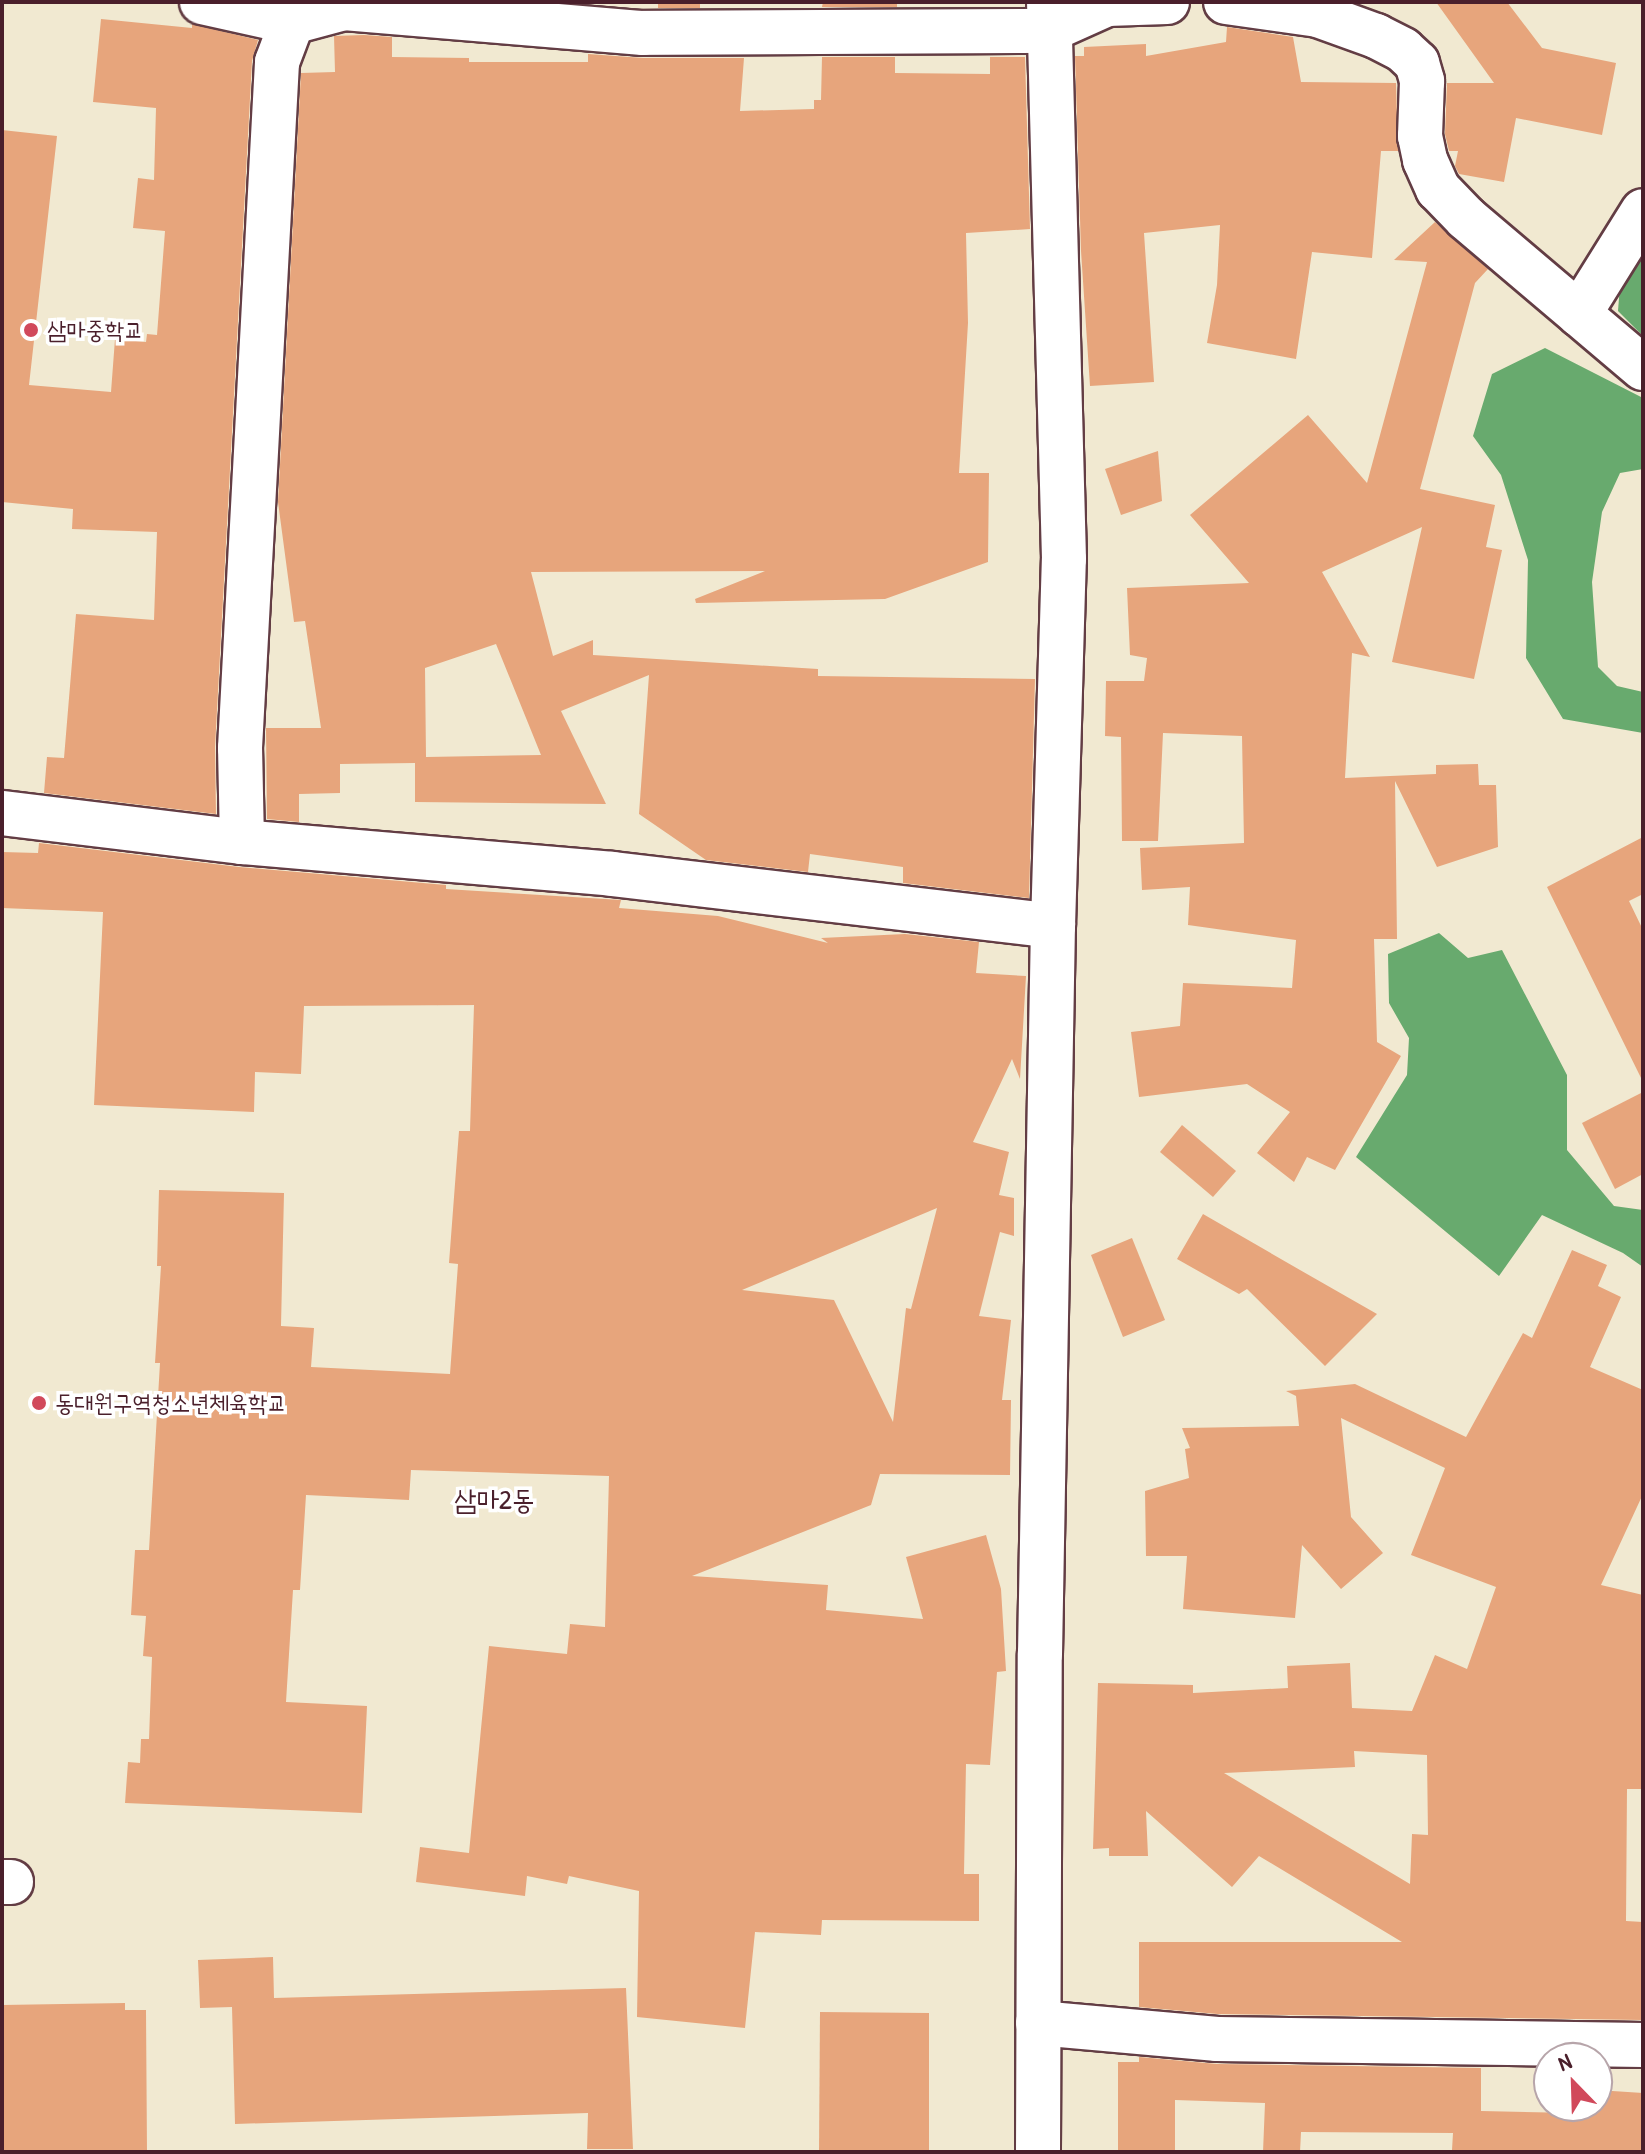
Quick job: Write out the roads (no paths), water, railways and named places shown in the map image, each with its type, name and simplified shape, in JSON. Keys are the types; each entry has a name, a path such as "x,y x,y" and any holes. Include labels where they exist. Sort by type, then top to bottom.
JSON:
{"street":[{"path":"202,2 292,22 344,8 643,33 1048,16 1107,4 1167,2"},
{"path":"1226,2 1318,15 1376,36 1403,50 1417,63 1422,81 1420,136 1425,160 1438,189 1466,218 1643,368"},
{"path":"1038,2152 1040,1639 1053,926 1064,559 1048,16"},
{"path":"242,842 240,748 277,62 292,22"},
{"path":"1579,314 1643,211"},
{"path":"2,813 242,842 612,874 1053,926"},
{"path":"1038,2023 1217,2039 1643,2045"}],"place":[{"name":"삼마중학교","path":"31,330"},
{"name":"동대원구역청소년체육학교","path":"39,1403"}],"district":[{"name":"삼마2동","path":"494,1499"}]}
